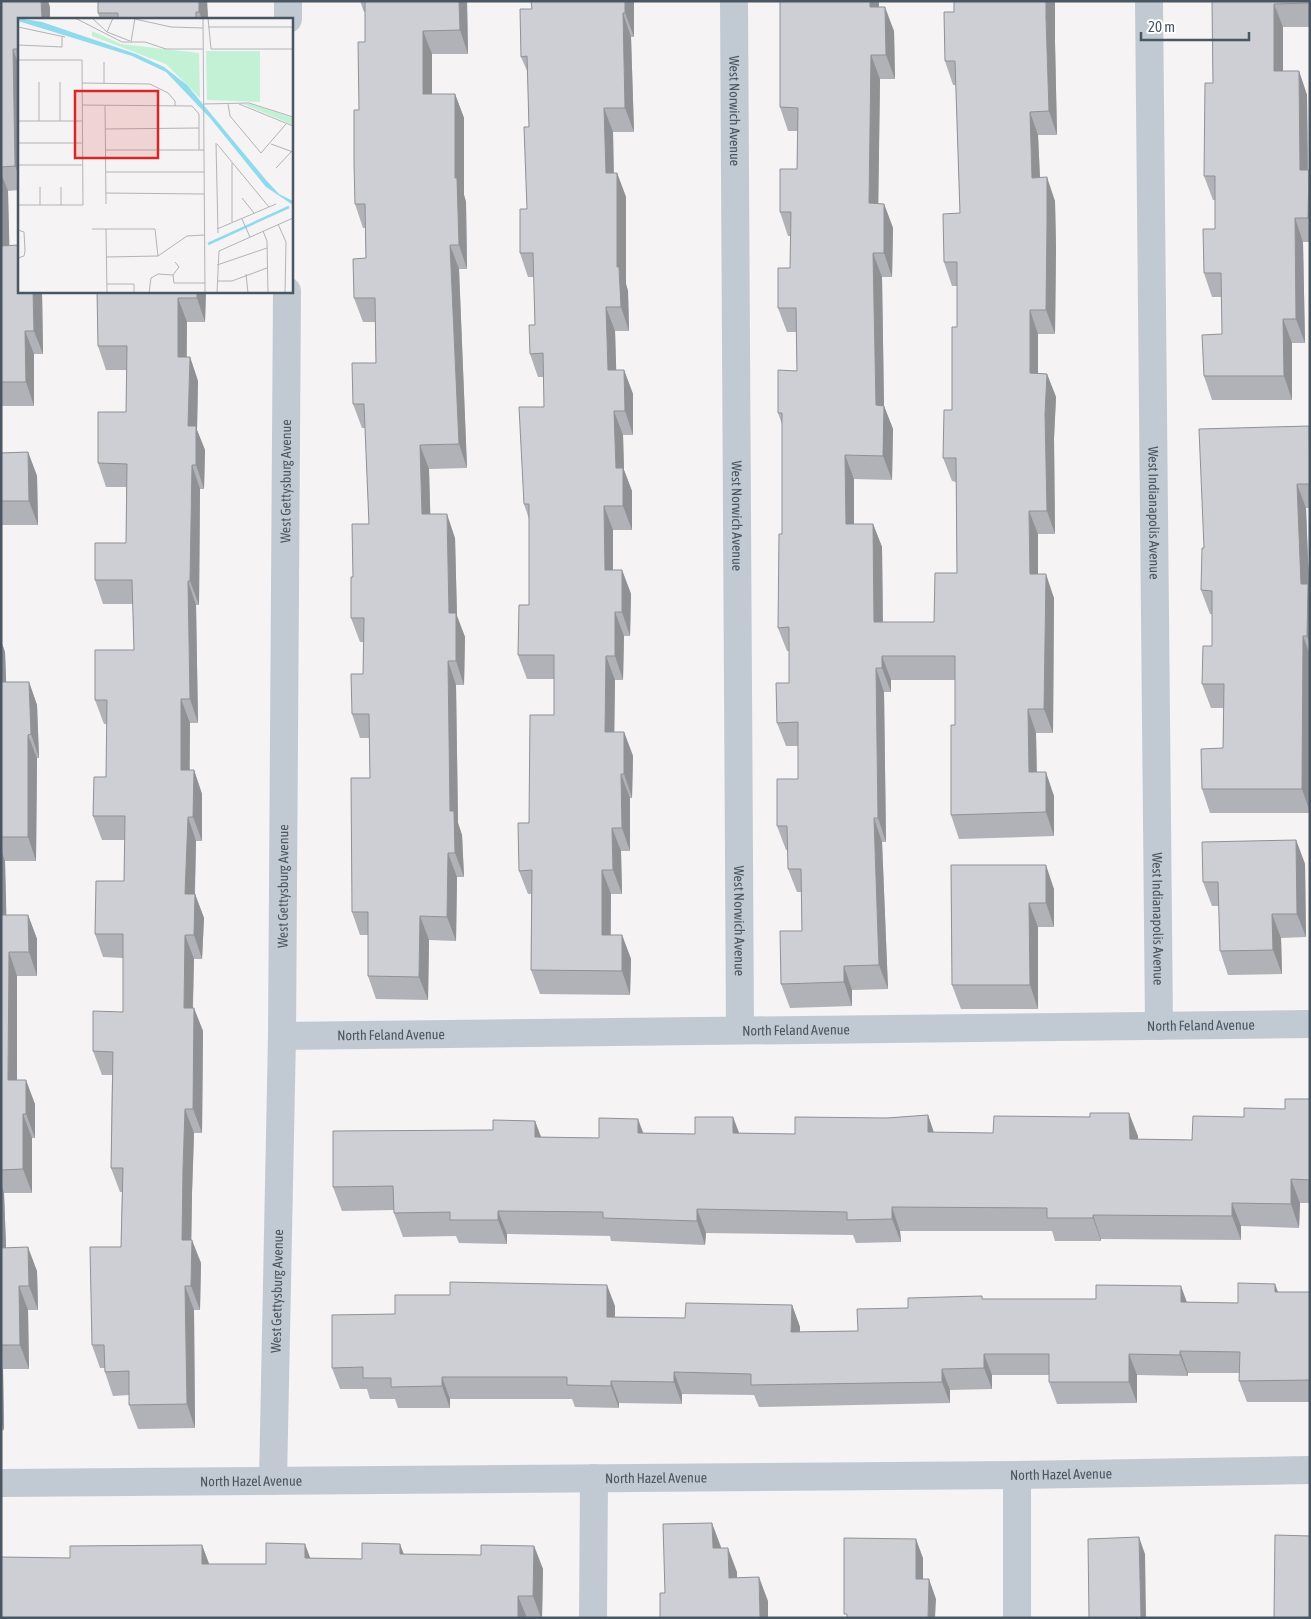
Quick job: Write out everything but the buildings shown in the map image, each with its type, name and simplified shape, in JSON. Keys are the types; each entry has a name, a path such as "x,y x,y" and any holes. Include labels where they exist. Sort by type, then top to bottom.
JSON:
{"street":[{"path":"288,1 288,18"},
{"name":"West Norwich Avenue","path":"734,1 740,1030"},
{"name":"West Indianapolis Avenue","path":"1149,1 1159,1026"},
{"name":"West Gettysburg Avenue","path":"273,1481 282,1036 286,292"},
{"name":"North Feland Avenue","path":"282,1036 1310,1024"},
{"name":"North Hazel Avenue","path":"1,1483 1018,1475 1310,1470"},
{"path":"1017,1618 1018,1475"},
{"path":"594,1478 594,1618"}]}
